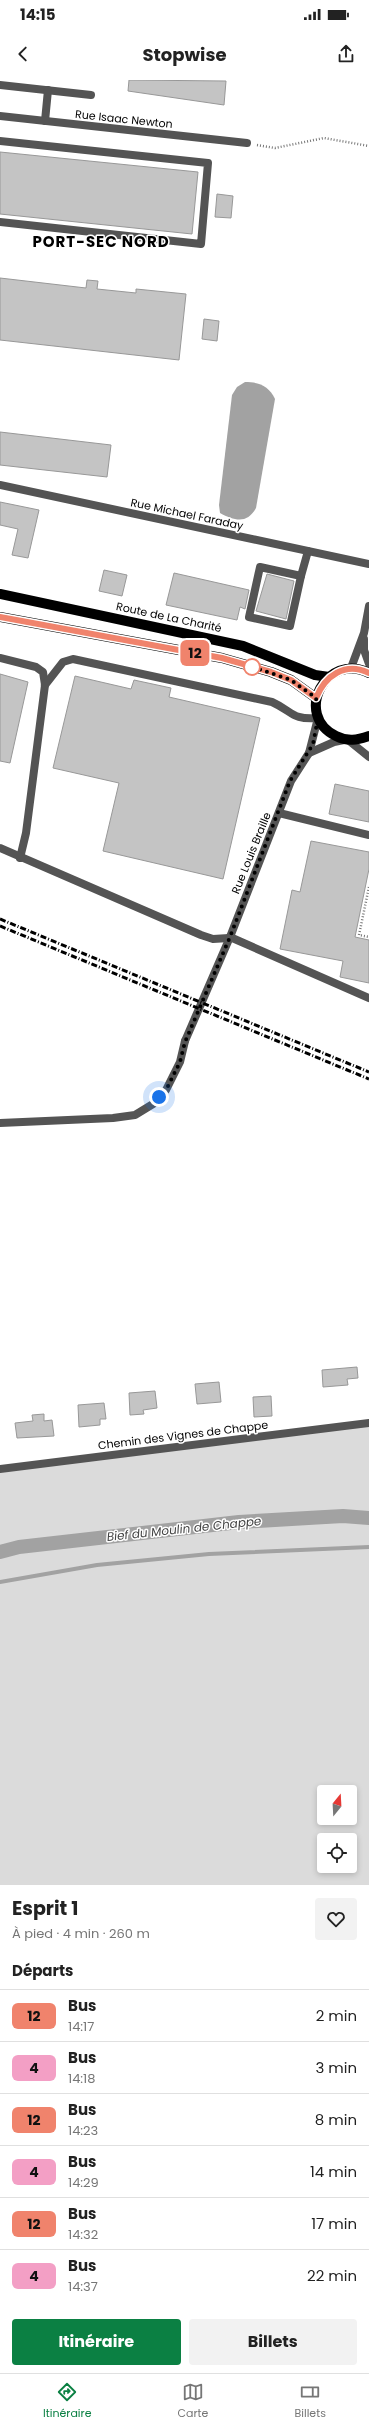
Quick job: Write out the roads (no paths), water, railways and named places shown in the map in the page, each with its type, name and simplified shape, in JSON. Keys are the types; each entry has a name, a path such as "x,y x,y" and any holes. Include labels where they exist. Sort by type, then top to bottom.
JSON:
{"main road":[{"name":"Route de La Charité","path":"0,594 243,646 315,675 329,677"},
{"path":"0,617 222,658 271,672 291,680 316,698"},
{"path":"369,673 351,668 339,671 329,677 320,686 316,698 318,718 328,732 346,740 357,740 369,736"}],"street":[{"path":"0,85 91,95"},
{"path":"45,121 48,90"},
{"name":"Rue Isaac Newton","path":"0,116 247,143"},
{"path":"0,141 208,163 201,244 0,222"},
{"name":"Rue Michael Faraday","path":"0,485 369,564"},
{"path":"301,576 260,567 249,617 290,626 308,551"},
{"path":"351,668 364,633 369,606"},
{"path":"364,633 364,650 369,664"},
{"path":"0,658 36,667 43,672 45,685 26,833 20,858"},
{"path":"45,685 63,662 73,659 272,702 286,710 292,716 302,719 318,718"},
{"name":"Rue Louis Braille","path":"0,1123 113,1118 135,1115 153,1104 166,1090 180,1062 185,1042 230,938 290,781 309,753 318,718"},
{"path":"309,753 334,742 346,740 369,757"},
{"path":"279,813 369,835"},
{"path":"0,848 20,858 201,935 213,939 230,938 369,998"},
{"name":"Chemin des Vignes de Chappe","path":"0,1468 369,1423"}],"waterway":[{"name":"Bief du Moulin de Chappe","path":"0,1552 19,1547 239,1522 343,1516 369,1518"},
{"path":"0,1582 97,1565 209,1554 369,1547"}],"railway":[{"path":"0,919 369,1072"},
{"path":"0,926 369,1079"}],"district":[{"name":"PORT-SEC NORD","path":"101,242"}]}
